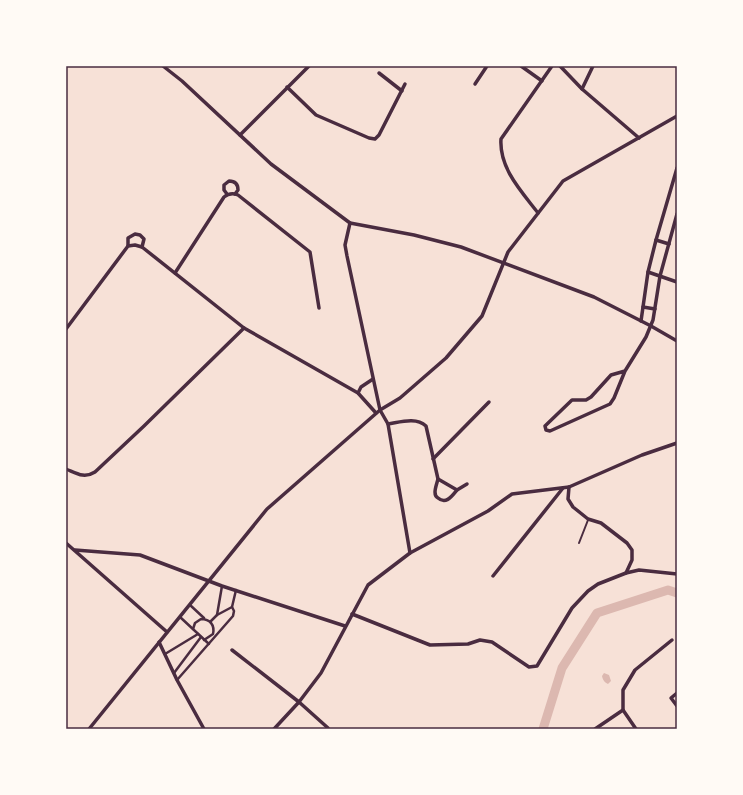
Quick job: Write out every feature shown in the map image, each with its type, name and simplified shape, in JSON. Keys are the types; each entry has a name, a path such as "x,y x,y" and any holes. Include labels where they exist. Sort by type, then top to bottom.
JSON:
{"street":[{"path":"163,66 182,81 271,164 350,223 414,234 461,247 594,296 677,341"},
{"path":"240,135 309,66"},
{"path":"475,84 487,66"},
{"path":"521,66 542,81"},
{"path":"538,213 517,185 504,163 500,150 500,139 552,66"},
{"path":"560,66 582,89 639,138"},
{"path":"582,89 593,66"},
{"path":"379,73 402,91"},
{"path":"287,88 316,115 375,139 379,135 405,84"},
{"path":"89,729 267,509 378,411 400,398 446,358 482,316 508,252 563,181 677,116"},
{"path":"641,321 648,272 677,168"},
{"path":"227,194 224,190 224,186 229,181 234,181 237,185 238,190 235,194"},
{"path":"175,273 224,197 227,194 235,194 310,252 319,308"},
{"path":"625,371 611,375 591,397 586,400 572,400 545,426 546,430 550,431 610,404 614,398 625,371 651,326 660,276 677,214"},
{"path":"350,223 345,245 373,379 378,411"},
{"path":"66,329 128,246 128,238 135,234 140,235 144,239 142,247"},
{"path":"656,240 669,244"},
{"path":"128,246 135,245 142,247 244,328 358,393 378,411 388,424 410,553"},
{"path":"648,272 677,282"},
{"path":"643,307 655,309"},
{"path":"66,469 81,475 89,475 95,472 244,328"},
{"path":"358,393 361,386 373,379"},
{"path":"433,459 489,402"},
{"path":"388,424 417,420 426,426 438,479 435,491 436,497 447,500 457,490 466,484"},
{"path":"274,729 299,702 321,673 368,585 410,553 488,511 512,494 569,487 642,455 677,443"},
{"path":"438,479 457,490"},
{"path":"569,487 568,499 573,507 588,519 602,523 627,543 632,550 632,560 626,573"},
{"path":"493,576 563,488"},
{"path":"67,545 75,550 167,632"},
{"path":"75,550 140,554 210,580 222,586 236,589 345,626"},
{"path":"352,614 430,645 468,644 480,640 492,642 529,667 533,667 537,666 572,608 588,591 598,584 626,573 639,570 677,574"},
{"path":"217,615 222,586"},
{"path":"177,680 233,616 234,611 232,607 236,589"},
{"path":"174,673 202,638 212,634 214,628 210,622 204,619 190,605"},
{"path":"210,622 217,615 232,607"},
{"path":"180,617 209,644"},
{"path":"193,629 195,623 201,619 204,619"},
{"path":"165,654 198,634"},
{"path":"636,729 623,710 623,690 635,670 672,640"},
{"path":"159,642 177,680 204,729"},
{"path":"232,650 299,702 328,728"},
{"path":"677,693 671,698 677,706"},
{"path":"595,729 623,710"}],"lane":[{"path":"579,543 588,519"}],"shaded area":[{"path":"604,673 609,675 611,681 608,684 603,679 602,676"}],"waterway":[{"path":"543,729 562,668 597,613 668,590 677,593"}]}
